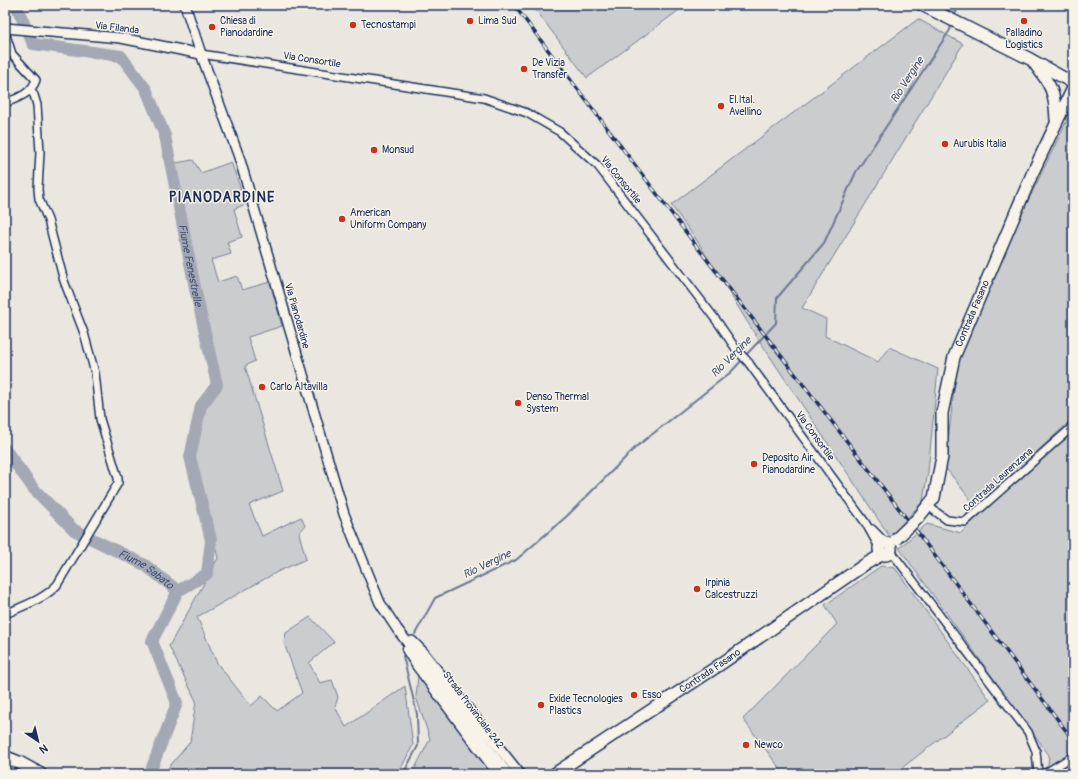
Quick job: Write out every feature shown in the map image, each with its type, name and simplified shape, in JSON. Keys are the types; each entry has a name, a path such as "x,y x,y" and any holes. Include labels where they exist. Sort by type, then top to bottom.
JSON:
{"highway":[{"path":"5,757 40,774"},
{"path":"5,764 23,768 31,774"}],"main road":[{"path":"926,6 1030,59 1073,83"},
{"path":"1030,59 1052,88 1056,104 1056,123"},
{"name":"Contrada Fasano","path":"554,774 715,668 864,565 887,548 918,518 928,506 934,498 942,457 942,413 954,357 1033,172 1073,88"},
{"path":"1056,123 1073,106"}],"street":[{"name":"Via Pianodardine","path":"185,5 201,54 239,156 344,514 380,603 397,629"},
{"name":"Via Filanda","path":"5,28 121,38 201,54"},
{"path":"5,32 12,54 36,80 34,87 24,96 5,103"},
{"name":"Via Consortile","path":"201,54 484,98 527,113 560,132 598,166 719,324 736,349 749,364 748,362 865,522 906,571 1028,732 1036,751 1038,774"},
{"path":"5,614 50,592 57,585 118,483 118,478 100,419 95,373 84,333 64,281 48,220 39,199 38,189 40,152 37,104 34,95 30,90"},
{"name":"Contrada Laurenzana","path":"928,506 946,520 965,522 1070,429 1073,423"},
{"path":"397,629 422,651 517,773"},
{"path":"397,629 417,666 498,774"},
{"name":"Strada Provinciale 242","path":"397,629 420,659 517,773"},
{"path":"1044,774 1073,756"}],"shaded area":[{"path":"532,5 686,5 587,78"},
{"path":"936,5 956,5 953,14"},
{"path":"918,19 963,44 802,308 826,319 825,336 878,362 889,347 938,369 928,472 923,501 890,537 753,331 698,242 671,205"},
{"path":"1073,111 1073,415 1071,420 977,508 945,467 957,364 1013,232 1071,112"},
{"path":"193,160 201,173 231,162 246,204 234,209 242,237 227,242 231,254 211,260 218,282 237,276 242,290 270,282 282,326 248,337 255,361 245,366 283,491 249,505 262,536 301,517 305,526 299,533 306,559 277,572 197,617 217,663 251,706 262,696 277,711 302,693 284,643 286,633 310,617 334,642 309,663 320,683 332,680 338,697 335,707 346,727 405,686 413,745 398,774 163,774 190,742 196,701 169,646 218,558 194,457 202,412 220,387 175,163"},
{"path":"1073,432 1073,774 1047,774 1049,755 899,548 927,524 961,533 983,511"},
{"path":"881,566 895,568 990,700 894,774 784,774 743,719 837,624 825,605"},
{"path":"418,675 493,774 453,774 449,770 447,774 412,774 430,739 416,697"}],"waterway":[{"name":"Fiume Fenestrelle","path":"16,5 33,44 121,56 146,89 165,136 196,293 217,385 201,406 190,457 211,540 207,574 178,591"},
{"name":"Rio Vergine","path":"954,17 959,5"},
{"name":"Rio Vergine","path":"745,356 776,323 777,298 824,243 856,172 950,30 951,25"},
{"name":"Rio Vergine","path":"415,634 435,598 516,560 567,516 636,447 731,372 742,360"},
{"name":"Fiume Sabato","path":"5,449 33,488 74,530 145,565 178,591 152,641 177,703 151,770 151,774"},
{"name":"Rio Vergine","path":"403,656 417,714 418,746 403,774"}],"railway":[{"path":"514,5 691,239 920,536 1073,740"}],"place":[{"name":"Lima Sud","path":"470,21"},
{"name":"Palladino Logistics","path":"1024,21"},
{"name":"Tecnostampi","path":"353,25"},
{"name":"Chiesa di Pianodardine","path":"212,27"},
{"name":"De Vizia Transfer","path":"524,69"},
{"name":"El.Ital. Avellino","path":"721,106"},
{"name":"Aurubis Italia","path":"945,144"},
{"name":"Monsud","path":"374,150"},
{"name":"American Uniform Company","path":"342,219"},
{"name":"Carlo Altavilla","path":"262,387"},
{"name":"Denso Thermal System","path":"518,403"},
{"name":"Deposito Air Pianodardine","path":"754,464"},
{"name":"Irpinia Calcestruzzi","path":"697,589"},
{"name":"Esso","path":"634,695"},
{"name":"Exide Tecnologies Plastics","path":"541,705"},
{"name":"Newco","path":"746,745"}],"district":[{"name":"PIANODARDINE","path":"222,197"}]}
